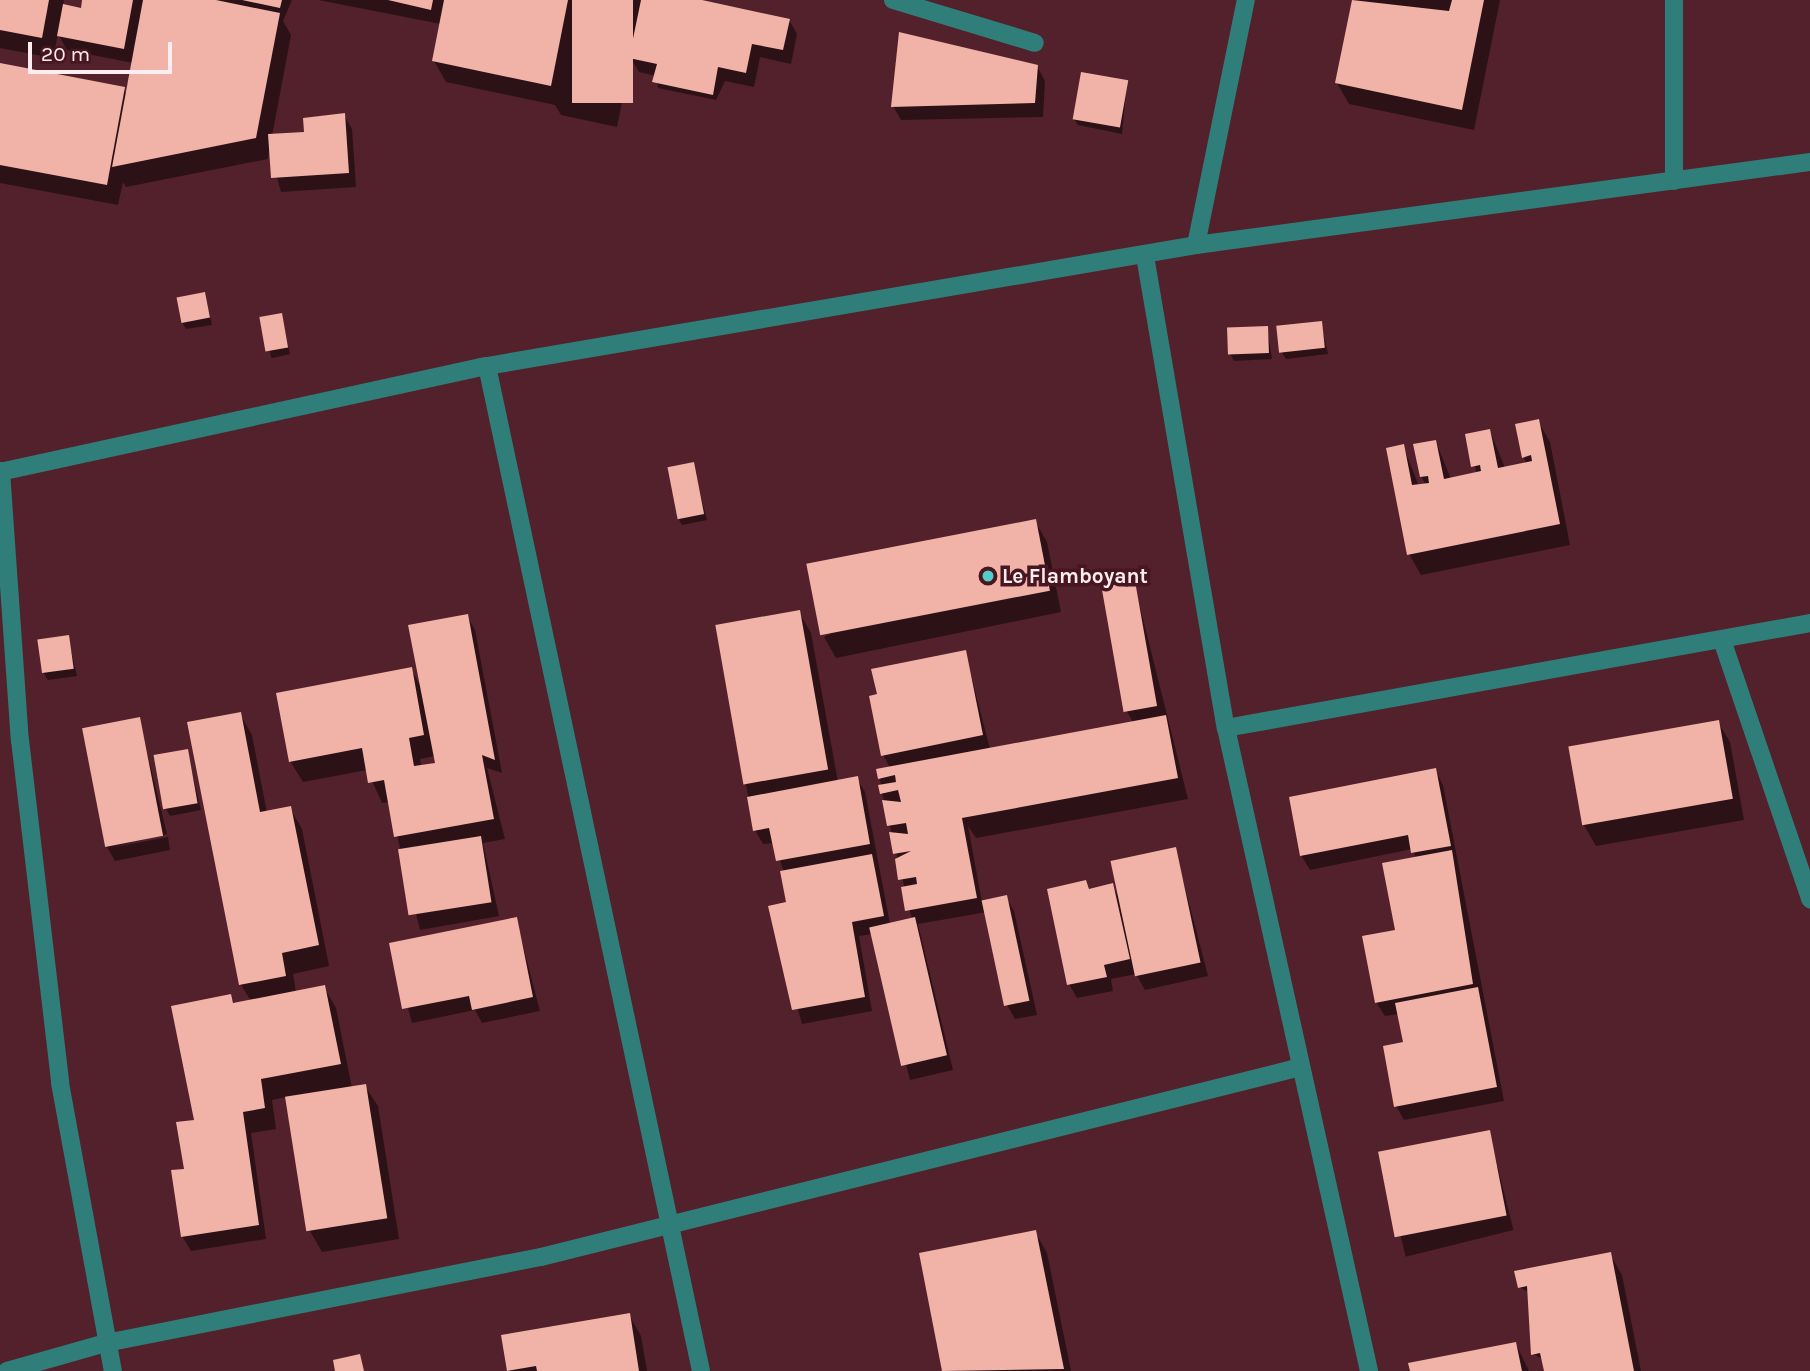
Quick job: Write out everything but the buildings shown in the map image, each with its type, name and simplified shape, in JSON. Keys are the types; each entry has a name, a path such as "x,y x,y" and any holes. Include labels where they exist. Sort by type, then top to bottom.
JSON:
{"street":[{"path":"893,0 1035,43"},
{"path":"1196,245 1246,0"},
{"path":"1674,0 1674,181"},
{"path":"113,1371 60,1083 20,740 0,472 487,366 1145,256 1196,245 1810,162"},
{"path":"1145,256 1226,727 1369,1371"},
{"path":"487,366 701,1371"},
{"path":"1226,727 1810,623"},
{"path":"1723,640 1810,899"},
{"path":"7,1371 106,1343 541,1256 670,1221 1301,1067"}],"place":[{"name":"Le Flamboyant","path":"988,576"}]}
